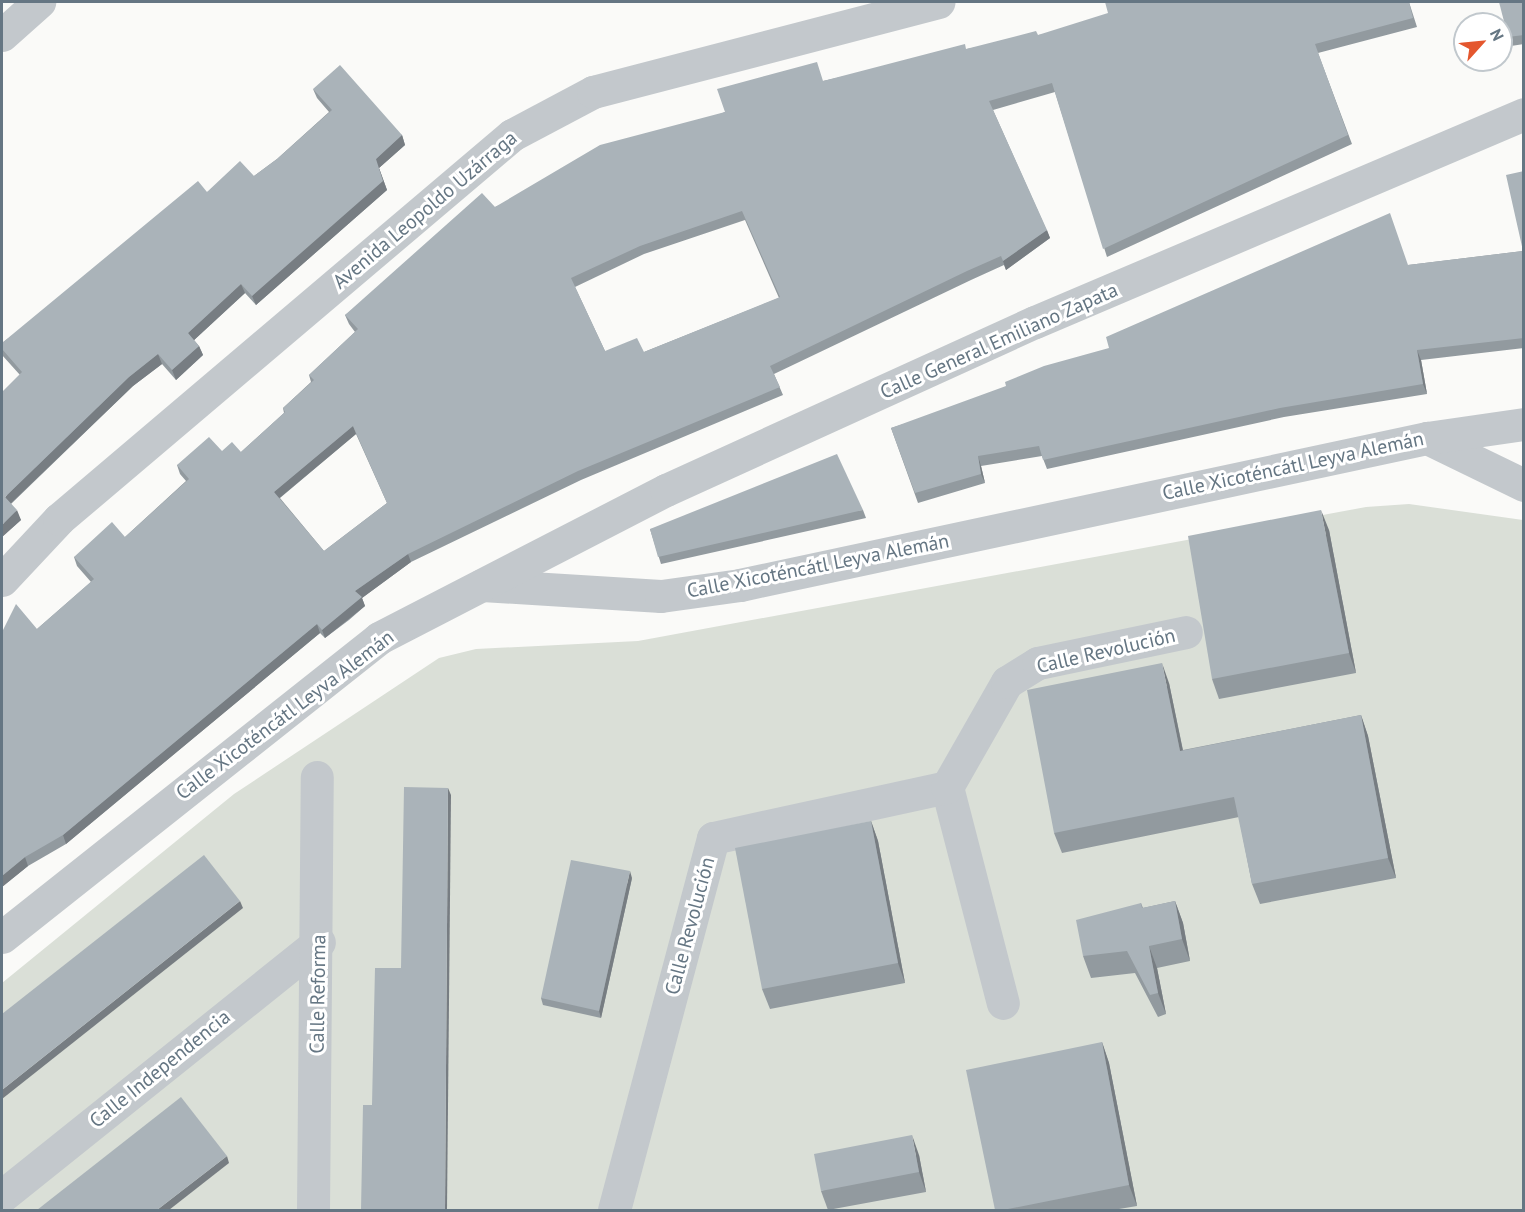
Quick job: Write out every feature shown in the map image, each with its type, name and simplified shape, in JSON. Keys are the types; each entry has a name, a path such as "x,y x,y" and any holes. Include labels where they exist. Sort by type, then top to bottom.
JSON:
{"street":[{"path":"2,35 39,2"},
{"name":"Avenida Leopoldo Uzárraga","path":"2,580 59,519 512,135 593,92 938,2"},
{"name":"Calle General Emiliano Zapata","path":"482,585 666,490 1035,322 1524,114"},
{"name":"Calle Xicoténcátl Leyva Alemán","path":"2,937 380,638 482,585 661,596 740,585 1427,438 1524,424"},
{"path":"1427,438 1524,485"},
{"name":"Calle Revolución","path":"614,1210 712,838 947,787 1007,682 1038,663 1186,632"},
{"name":"Calle Reforma","path":"313,1210 319,942 318,777"},
{"path":"947,787 1003,1003"},
{"name":"Calle Independencia","path":"2,1196 319,942"}],"shaded area":[{"path":"1409,504 1523,520 1523,1210 2,1210 2,983 234,794 439,658 476,649 638,641 1366,507"}],"building":[{"path":"1105,2 1409,2 1413,18 1315,44 1348,135 1103,249 1052,83 989,101 1047,230 1003,261 1001,256 967,271 770,366 780,387 578,471 408,554 355,591 362,597 322,630 317,624 63,835 25,857 2,876 2,632 16,604 37,629 94,579 74,557 112,522 125,537 189,479 177,465 209,437 222,451 232,442 241,452 285,412 283,408 314,380 309,375 358,329 345,315 482,193 495,207 600,145 725,112 717,89 817,62 823,81 965,44 966,49 1036,31 1038,35 1108,13","holes":["742,211 780,297 644,352 637,338 605,351 571,278 640,246","353,426 387,503 324,551 274,492"]},
{"path":"1499,2 1524,2 1524,35 1513,36 1513,12 1502,12"},
{"path":"340,65 402,135 376,159 383,181 252,296 241,284 188,333 199,346 172,370 158,354 129,377 5,497 17,510 2,525 2,392 22,372 2,349 2,343 198,181 207,192 240,161 254,176 277,159 332,110 313,89"},
{"path":"1524,171 1524,338 1417,350 1423,384 1280,408 1043,460 1039,446 978,456 981,474 915,493 891,428 1006,386 1005,382 1044,366 1109,348 1106,337 1390,213 1408,265 1523,251 1506,175"},
{"path":"837,454 863,510 658,557 650,529"},
{"path":"1321,510 1349,653 1212,679 1188,536"},
{"path":"1162,663 1180,751 1361,715 1388,858 1252,884 1234,797 1054,833 1027,690"},
{"path":"404,787 448,788 445,1210 361,1210 363,1105 372,1105 375,968 401,968"},
{"path":"871,821 898,963 762,989 735,848"},
{"path":"204,855 240,901 2,1090 2,1014"},
{"path":"571,860 630,871 599,1011 541,998"},
{"path":"1175,901 1182,939 1149,946 1158,993 1150,995 1127,951 1083,956 1076,920 1141,903 1142,908"},
{"path":"1102,1042 1129,1185 995,1210 966,1070"},
{"path":"181,1097 227,1156 157,1210 37,1210"},
{"path":"912,1135 919,1172 821,1191 814,1154"}]}
